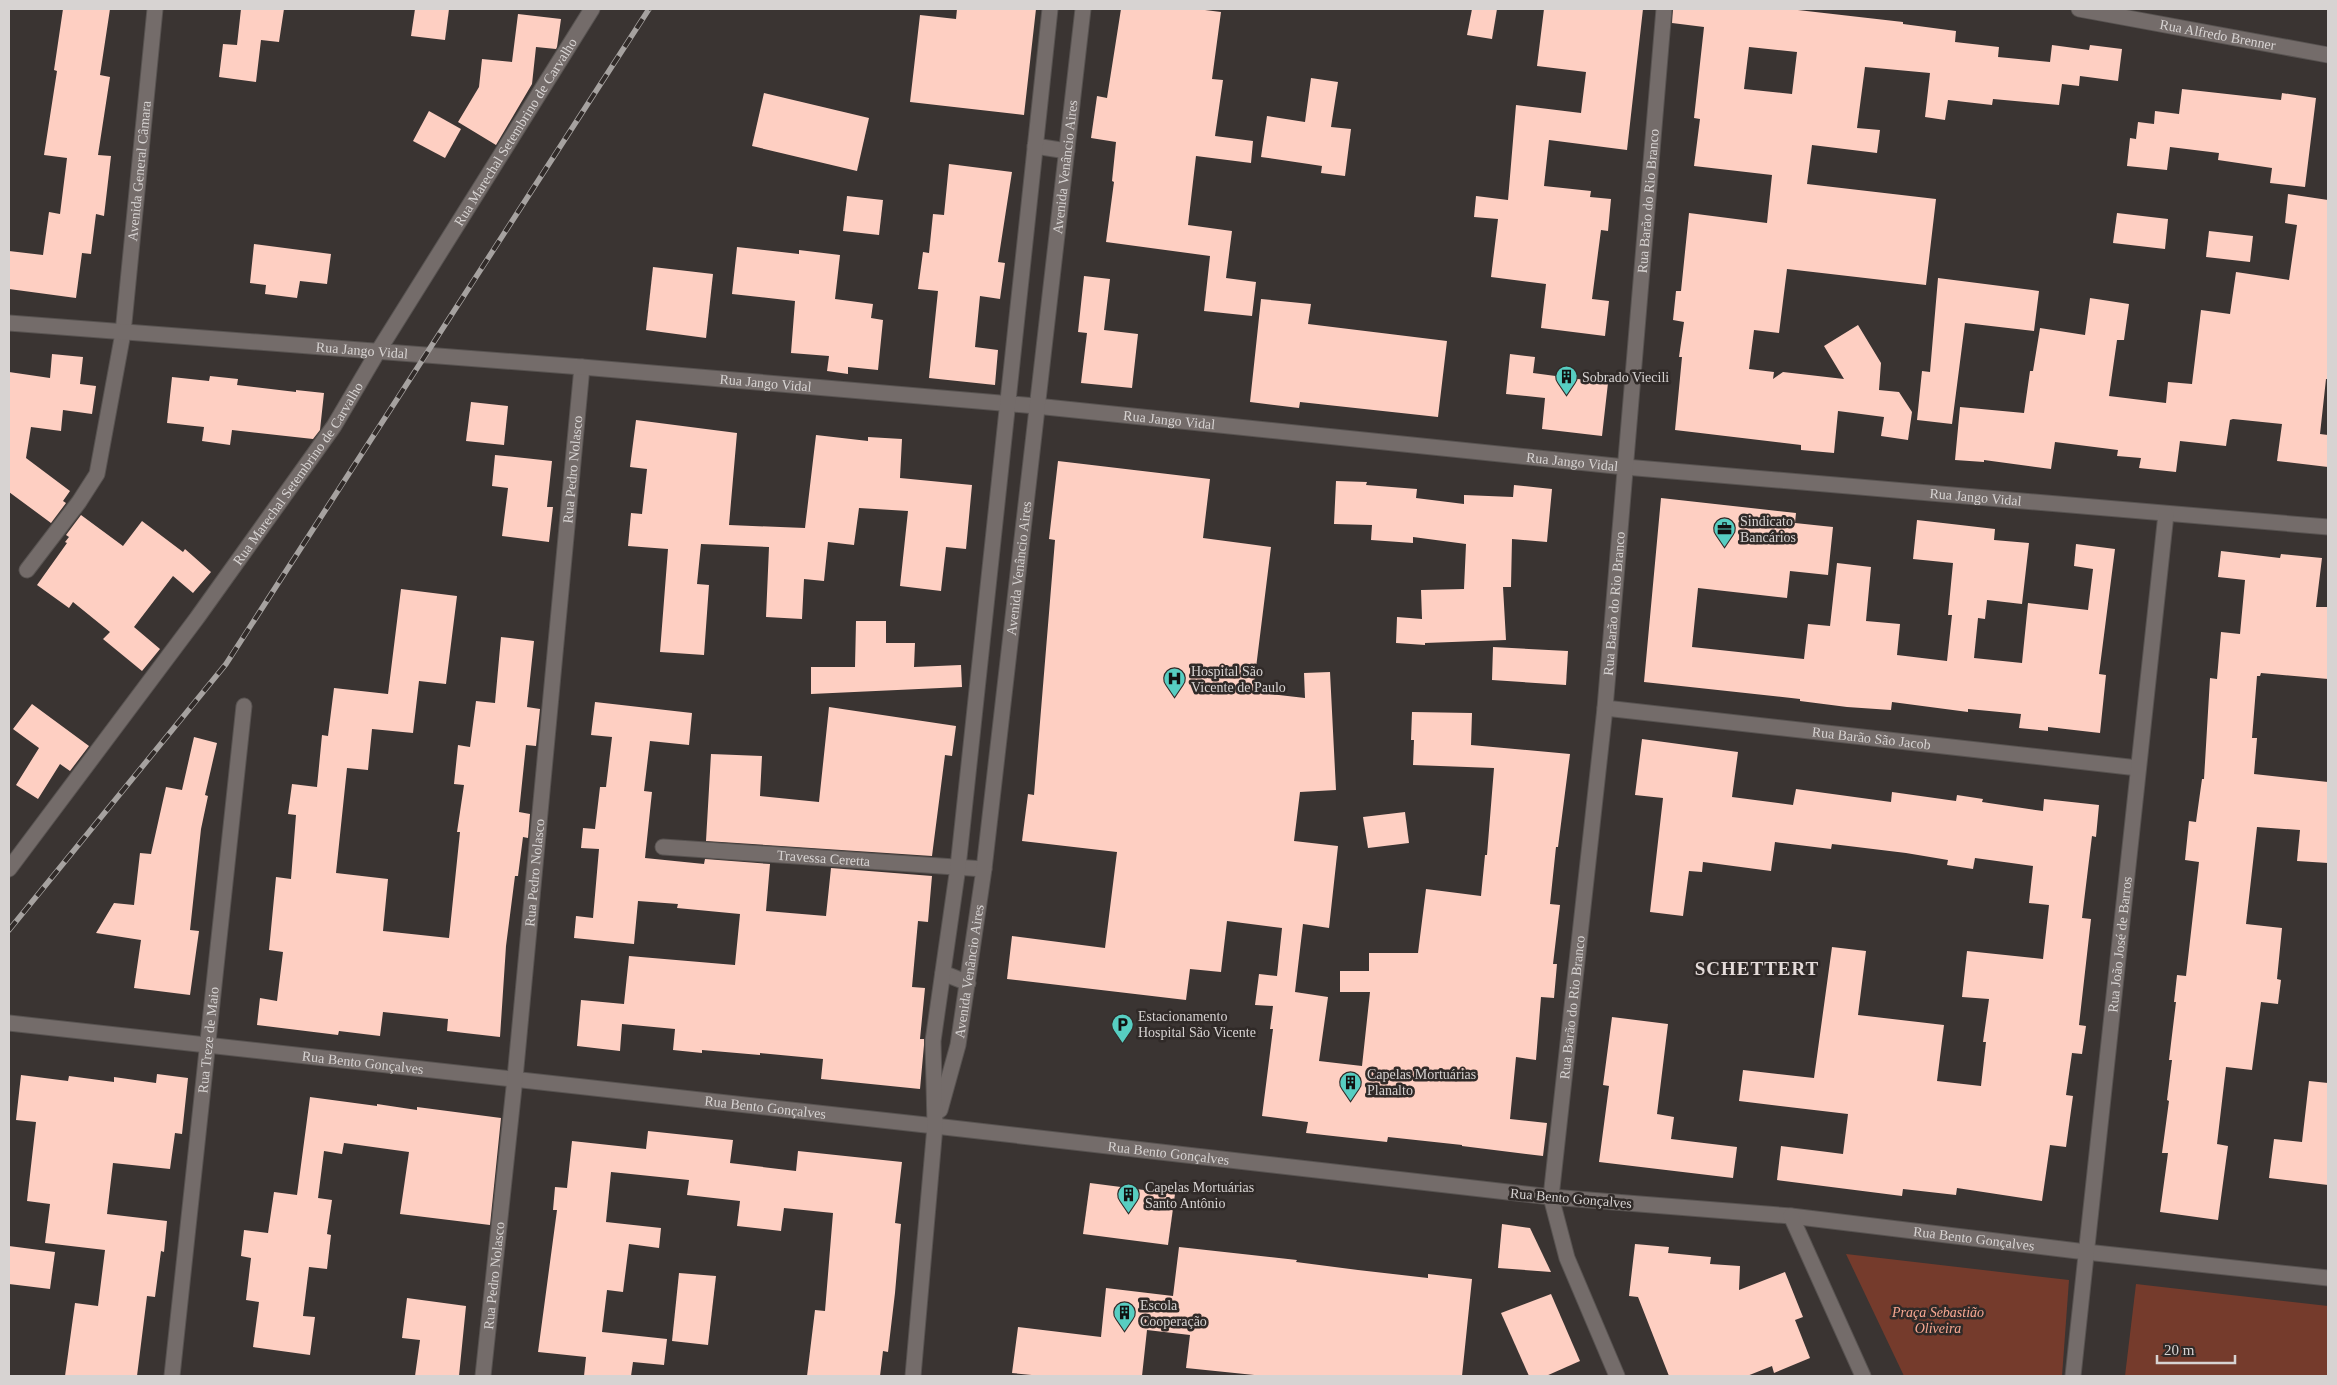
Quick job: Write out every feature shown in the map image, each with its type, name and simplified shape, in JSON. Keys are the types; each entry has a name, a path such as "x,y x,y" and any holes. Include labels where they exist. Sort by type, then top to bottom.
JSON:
{"street":[{"name":"Avenida General Câmara","path":"27,570 79,502 97,474 123,333 155,9"},
{"name":"Rua Marechal Setembrino de Carvalho","path":"9,869 197,618 334,426 377,353 592,9"},
{"name":"Avenida Venâncio Aires","path":"913,1376 935,1126 933,1041 958,867 1050,9"},
{"name":"Avenida Venâncio Aires","path":"935,1126 958,1044 984,869 1083,9"},
{"name":"Rua Barão do Rio Branco","path":"1550,1197 1605,708 1664,9"},
{"name":"Rua Alfredo Brenner","path":"2079,9 2328,55"},
{"path":"1035,146 1067,151"},
{"name":"Rua Jango Vidal","path":"9,323 377,353 582,367 1007,403 1625,468 2328,527"},
{"name":"Rua Pedro Nolasco","path":"483,1376 515,1078 582,367"},
{"name":"Rua João José de Barros","path":"2073,1376 2166,514"},
{"name":"Rua Treze de Maio","path":"172,1376 244,706"},
{"name":"Rua Barão São Jacob","path":"1605,708 2138,768"},
{"name":"Travessa Ceretta","path":"662,847 984,869"},
{"path":"943,973 968,982"},
{"name":"Rua Bento Gonçalves","path":"9,1023 515,1078 1550,1197 1791,1216 2086,1252 2328,1278"},
{"path":"1550,1197 1567,1258 1617,1376"},
{"path":"1791,1216 1863,1376"}],"green space":[{"name":"Praça Sebastião Oliveira","path":"1846,1254 2069,1280 2062,1376 1904,1376"},
{"path":"2136,1284 2328,1306 2328,1376 2125,1376"}],"building":[{"path":"63,9 110,9 100,75 110,77 98,155 111,156 104,216 96,214 91,254 82,253 76,298 9,289 9,251 43,255 49,212 60,214 67,158 44,155 57,71 54,70"},
{"path":"241,9 284,9 279,42 261,40 256,82 219,77 223,44 237,45"},
{"path":"415,9 449,9 445,40 411,36"},
{"path":"957,9 1036,9 1024,115 910,102 920,15 956,19"},
{"path":"1121,9 1197,9 1221,12 1212,79 1223,80 1215,136 1253,141 1251,163 1196,156 1188,225 1232,231 1226,278 1256,282 1252,316 1204,311 1210,256 1106,242 1114,182 1112,181 1116,142 1091,138 1097,96 1107,98"},
{"path":"1472,9 1497,9 1492,39 1467,35"},
{"path":"1544,9 1643,9 1627,150 1549,140 1544,186 1591,191 1590,197 1611,199 1608,231 1601,230 1592,299 1609,301 1605,336 1541,328 1546,284 1491,277 1498,219 1474,217 1476,196 1508,200 1516,105 1581,113 1586,72 1537,66"},
{"path":"1673,9 1789,9 1903,22 1903,24 1956,31 1955,42 1999,47 1998,57 2050,62 2052,45 2089,50 2090,45 2122,49 2118,81 2080,76 2079,86 2062,84 2059,105 1993,99 1992,105 1948,100 1945,120 1925,117 1930,73 1865,67 1857,128 1880,130 1877,153 1812,145 1807,184 1936,199 1926,285 1787,269 1779,333 1754,330 1749,369 1774,372 1773,379 1783,372 1844,379 1824,346 1858,325 1881,363 1879,390 1899,392 1912,412 1908,440 1881,436 1884,417 1838,411 1834,453 1801,450 1801,445 1675,430 1682,357 1679,357 1684,322 1673,320 1676,291 1681,291 1689,213 1767,223 1772,175 1694,166 1700,119 1694,118 1704,27 1672,23","holes":["1749,47 1797,52 1792,94 1744,89"]},
{"path":"518,14 561,19 557,47 556,49 536,47 532,84 496,145 458,122 479,87 482,59 512,62"},
{"path":"1311,78 1338,82 1331,127 1351,129 1345,176 1321,173 1322,166 1261,157 1267,116 1305,122"},
{"path":"2182,89 2281,100 2282,93 2316,98 2305,187 2270,183 2272,168 2218,160 2219,153 2170,147 2167,170 2127,166 2130,138 2136,139 2138,122 2154,124 2155,111 2179,114"},
{"path":"764,93 869,118 857,171 752,146"},
{"path":"429,111 461,129 445,158 413,141"},
{"path":"949,164 1012,172 998,262 1005,263 1000,299 980,296 975,347 998,350 995,385 929,378 938,291 918,289 923,252 929,253 933,214 944,215"},
{"path":"2288,194 2328,200 2328,379 2326,379 2320,434 2328,435 2328,467 2277,461 2282,424 2233,419 2230,420 2226,446 2180,441 2176,472 2139,468 2141,458 2117,456 2118,450 2055,442 2051,469 1984,460 1984,462 1955,460 1960,407 2024,413 2030,371 2033,371 2040,328 2085,335 2090,298 2129,304 2124,340 2117,340 2109,396 2166,403 2168,382 2192,384 2201,310 2230,314 2236,272 2289,280 2297,225 2285,223"},
{"path":"847,196 883,200 879,235 843,231"},
{"path":"2117,213 2168,219 2165,249 2113,243"},
{"path":"2209,231 2253,236 2250,262 2206,257"},
{"path":"254,244 331,254 327,284 300,281 297,298 265,294 266,285 250,283"},
{"path":"737,247 799,254 799,250 840,255 835,299 873,304 871,318 883,320 878,370 848,367 848,374 827,371 829,356 791,353 795,301 732,294"},
{"path":"653,267 713,274 706,338 646,330"},
{"path":"1084,276 1110,279 1104,330 1138,334 1132,388 1081,383 1087,333 1078,332"},
{"path":"1938,278 2039,291 2034,331 1965,323 1952,424 1917,420 1922,371 1930,372"},
{"path":"1261,299 1311,304 1308,324 1447,341 1438,417 1300,402 1299,408 1250,402"},
{"path":"52,354 83,357 80,384 96,386 92,414 63,410 61,431 31,427 26,458 70,491 63,501 66,503 51,523 9,492 9,372 50,378"},
{"name":"Sobrado Viecili","path":"1510,354 1535,357 1533,373 1608,383 1602,436 1542,429 1545,398 1506,394"},
{"path":"210,376 238,379 237,385 296,392 296,390 324,393 320,430 313,439 232,430 230,445 202,441 204,427 167,423 172,377 209,381"},
{"path":"471,402 508,406 504,445 466,441"},
{"path":"636,420 737,433 729,525 805,528 816,435 868,441 868,437 902,439 900,478 972,485 966,549 946,547 941,591 900,586 908,511 859,508 854,545 828,542 824,581 804,579 802,619 766,617 769,547 701,544 697,584 709,585 704,655 660,652 668,549 628,546 631,513 642,514 647,469 630,467"},
{"path":"495,455 552,461 547,507 553,507 549,542 502,536 508,488 492,486"},
{"path":"1058,461 1210,479 1203,538 1271,547 1253,692 1305,698 1304,673 1330,672 1336,790 1300,792 1294,841 1338,846 1329,928 1303,924 1295,992 1328,997 1319,1061 1362,1066 1370,992 1340,992 1340,971 1369,971 1369,953 1418,953 1426,889 1481,896 1485,855 1487,855 1494,768 1413,765 1414,740 1411,740 1412,712 1472,713 1471,745 1570,754 1558,847 1556,847 1550,904 1560,905 1553,964 1557,964 1554,998 1541,997 1536,1060 1516,1057 1510,1119 1547,1123 1543,1156 1388,1137 1387,1142 1306,1133 1308,1122 1262,1116 1273,1029 1270,1029 1273,1006 1255,1005 1259,974 1277,976 1282,928 1227,921 1221,972 1190,969 1186,1000 1007,979 1012,936 1105,948 1117,852 1022,841 1028,794 1034,795 1055,540 1049,539"},
{"path":"1336,481 1367,482 1366,485 1417,489 1416,498 1464,504 1464,495 1513,497 1514,485 1552,489 1547,542 1512,539 1511,587 1503,587 1506,640 1425,643 1425,645 1396,643 1397,617 1422,619 1421,590 1464,589 1466,544 1413,537 1413,543 1371,540 1372,525 1334,524"},
{"path":"1661,498 1796,513 1795,523 1833,527 1828,575 1790,571 1787,598 1698,588 1692,647 1804,659 1808,624 1830,626 1837,563 1871,567 1866,621 1900,624 1897,655 1947,661 1952,615 1948,615 1953,563 1913,559 1917,520 1995,529 1994,540 2029,543 2022,604 1987,600 1985,619 1978,618 1974,658 2022,663 2028,603 2088,610 2093,569 2074,566 2076,544 2115,549 2099,674 2106,675 2100,733 2048,727 2048,731 2019,728 2021,714 1968,709 1968,712 1892,702 1891,710 1847,707 1800,701 1800,699 1644,682"},
{"path":"81,515 123,546 142,521 183,552 185,549 211,572 193,593 173,576 134,627 160,649 142,671 103,639 110,632 73,602 69,608 37,585 67,543 65,542 69,537 66,535"},
{"path":"2221,551 2280,558 2281,554 2322,558 2316,607 2328,607 2328,679 2261,673 2260,676 2257,676 2252,738 2257,738 2254,774 2328,782 2328,863 2297,861 2300,830 2257,827 2246,924 2282,928 2277,979 2281,980 2278,1004 2261,1002 2252,1070 2226,1067 2217,1144 2228,1146 2218,1220 2160,1212 2168,1153 2162,1153 2169,1101 2167,1100 2172,1060 2169,1060 2176,1002 2174,1002 2177,975 2186,976 2199,862 2185,860 2189,821 2196,822 2202,779 2204,779 2210,678 2217,679 2221,632 2240,634 2245,580 2218,577"},
{"path":"401,589 457,596 446,684 419,681 413,733 372,729 368,770 347,768 336,873 388,879 383,931 449,938 460,832 457,832 464,785 454,784 458,745 470,747 476,701 495,703 501,637 534,641 527,707 540,709 536,746 526,745 519,812 530,814 528,838 523,837 518,876 515,876 506,946 500,1037 447,1031 448,1019 383,1012 380,1036 339,1031 338,1035 257,1025 260,998 277,1001 283,952 269,950 276,877 291,879 296,815 288,814 292,784 317,787 322,735 328,736 334,688 388,694"},
{"path":"856,621 886,621 886,643 915,643 914,667 961,665 962,687 811,694 811,667 855,667"},
{"path":"1493,647 1568,651 1566,685 1492,680"},
{"path":"595,702 692,713 689,745 650,741 644,791 652,792 645,858 704,864 705,859 770,864 766,911 826,916 831,868 932,876 928,922 918,921 912,987 925,988 920,1039 924,1039 924,1045 920,1089 821,1079 823,1059 760,1053 760,1055 702,1050 702,1053 673,1050 675,1029 622,1024 620,1051 577,1046 581,1000 624,1004 629,956 735,965 740,914 677,908 678,904 638,901 634,944 574,938 576,916 593,918 599,849 581,848 583,828 595,829 600,787 606,787 612,737 591,735"},
{"path":"32,704 89,746 70,771 60,764 38,799 16,785 39,748 13,729"},
{"path":"829,707 956,726 952,756 945,755 932,856 706,841 711,754 762,756 760,796 819,802"},
{"path":"194,737 217,743 205,795 208,796 201,829 190,930 199,931 190,995 134,988 141,940 96,933 114,903 134,905 140,853 151,854 166,787 182,790"},
{"path":"1642,739 1738,752 1732,797 1793,805 1796,789 1891,802 1892,792 1956,801 1957,795 1983,799 1982,802 2043,811 2044,799 2099,805 2096,837 2092,836 2082,918 2091,919 2079,1025 2086,1026 2082,1054 2072,1053 2066,1095 2073,1096 2066,1147 2050,1145 2042,1201 1957,1188 1956,1195 1903,1189 1902,1196 1777,1180 1781,1146 1843,1154 1848,1114 1739,1101 1743,1070 1814,1078 1832,947 1866,951 1858,1015 1944,1025 1937,1081 1981,1086 1986,1042 1983,1042 1989,999 1962,997 1967,951 2043,959 2049,905 2029,903 2033,866 1975,858 1973,869 1947,865 1948,860 1906,853 1832,844 1831,849 1775,842 1771,871 1703,862 1702,872 1689,871 1683,916 1650,912 1663,798 1635,795"},
{"path":"1405,812 1409,843 1368,848 1363,817"},
{"path":"1612,1017 1668,1024 1657,1114 1674,1117 1671,1139 1737,1147 1733,1178 1599,1162 1609,1086 1603,1085"},
{"path":"157,1074 188,1078 182,1134 175,1133 170,1169 113,1163 107,1214 167,1221 164,1252 161,1251 155,1297 147,1296 137,1376 65,1376 75,1303 98,1306 105,1250 45,1243 50,1204 27,1201 36,1122 16,1120 21,1075 68,1081 69,1076 114,1082 114,1077 156,1083"},
{"path":"2309,1081 2328,1083 2328,1185 2269,1178 2274,1139 2302,1142"},
{"path":"310,1097 417,1110 417,1107 501,1118 490,1225 400,1214 409,1152 344,1143 342,1154 324,1151 318,1198 332,1200 327,1234 331,1235 327,1269 309,1267 303,1316 315,1317 310,1355 253,1347 259,1302 246,1300 251,1258 241,1256 244,1230 268,1233 274,1192 297,1195"},
{"path":"648,1131 733,1140 730,1163 796,1171 798,1151 902,1162 895,1223 901,1224 895,1293 888,1352 883,1351 880,1376 807,1376 815,1310 825,1311 833,1213 784,1208 781,1231 737,1226 740,1201 687,1195 689,1180 611,1172 606,1222 661,1228 659,1248 629,1244 623,1292 607,1290 602,1332 667,1339 664,1365 633,1362 631,1376 584,1376 586,1357 538,1352 557,1210 553,1210 555,1187 567,1188 572,1141 646,1149"},
{"name":"Capelas Mortuárias Santo Antônio","path":"1090,1183 1175,1194 1168,1245 1083,1234"},
{"path":"1502,1224 1530,1228 1551,1272 1498,1268"},
{"path":"1635,1244 1669,1247 1668,1253 1711,1257 1710,1264 1740,1266 1739,1290 1785,1272 1803,1317 1795,1320 1810,1358 1774,1373 1772,1366 1747,1376 1669,1376 1638,1297 1629,1296"},
{"path":"9,1246 55,1252 50,1289 9,1284"},
{"path":"1179,1247 1297,1260 1296,1262 1428,1278 1428,1274 1472,1279 1462,1376 1264,1376 1186,1368 1190,1335 1147,1330 1142,1376 1042,1376 1012,1373 1018,1327 1101,1337 1106,1288 1173,1296"},
{"path":"679,1273 716,1276 708,1345 672,1341"},
{"path":"1551,1294 1580,1361 1546,1376 1529,1376 1501,1313"},
{"path":"407,1298 466,1306 459,1376 415,1376 420,1340 402,1338"}],"railway":[{"path":"9,930 226,664 649,9"}],"place":[{"name":"Sobrado Viecili","path":"1566,396"},
{"name":"Sindicato Bancários","path":"1724,548"},
{"name":"Hospital São Vicente de Paulo","path":"1175,698"},
{"name":"Estacionamento Hospital São Vicente","path":"1122,1043"},
{"name":"Capelas Mortuárias Planalto","path":"1351,1101"},
{"name":"Capelas Mortuárias Santo Antônio","path":"1129,1214"},
{"name":"Escola Cooperação","path":"1124,1332"}],"district":[{"name":"SCHETTERT","path":"1757,968"}]}
